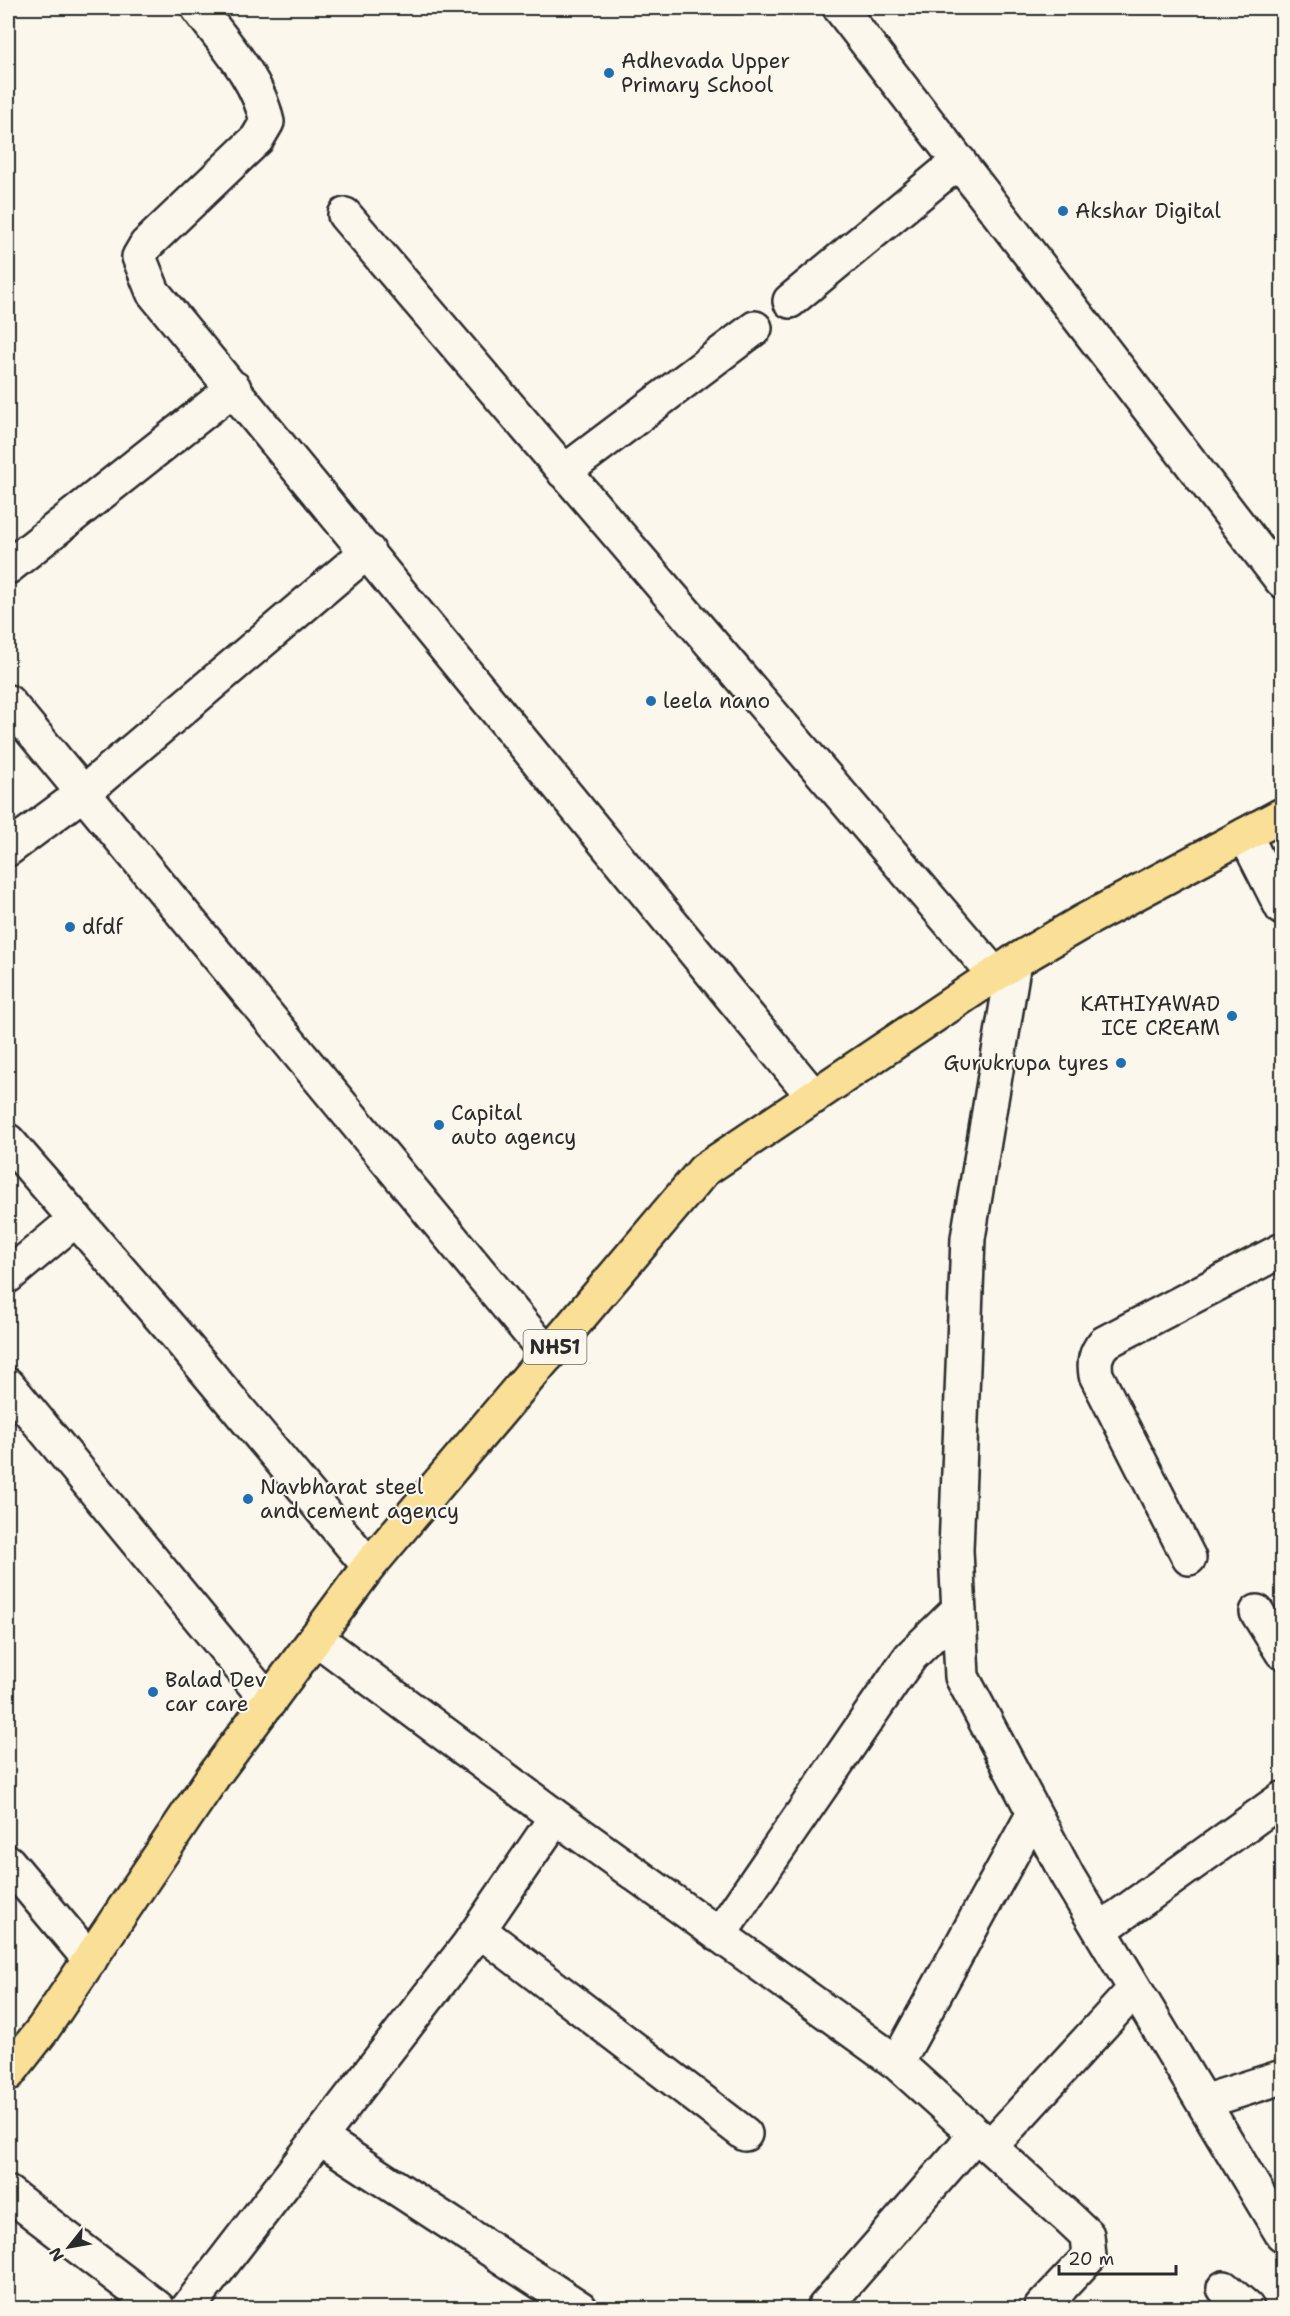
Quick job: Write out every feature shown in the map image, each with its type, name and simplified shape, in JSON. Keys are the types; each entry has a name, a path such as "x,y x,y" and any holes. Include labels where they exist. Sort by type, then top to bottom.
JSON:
{"highway":[{"name":"NH51","path":"11,2062 44,2029 214,1775 369,1566 704,1170 1005,968 1084,921 1282,815"}],"street":[{"path":"198,8 242,67 262,101 267,122 257,139 146,245 139,257 153,292 368,551 814,1097"},
{"path":"840,8 1282,581"},
{"path":"790,301 959,161"},
{"path":"345,215 564,472 1005,968 968,1238 956,1550 962,1677 1034,1813 1100,1930 1282,2234"},
{"path":"564,472 754,328"},
{"path":"8,567 234,388"},
{"path":"8,849 83,793 368,551"},
{"path":"8,702 548,1355"},
{"path":"1245,835 1282,908"},
{"path":"8,1141 177,1336 369,1566"},
{"path":"8,1276 76,1219"},
{"path":"1190,1558 1096,1375 1094,1362 1098,1350 1104,1343 1282,1250"},
{"path":"8,1385 269,1702"},
{"path":"719,1935 911,1656 959,1609"},
{"path":"1257,1612 1282,1652"},
{"path":"316,1638 556,1818 897,2063 1087,2235 1089,2257 1041,2308"},
{"path":"1100,1930 1282,1799"},
{"path":"897,2063 1034,1813"},
{"path":"188,2308 479,1930 556,1818"},
{"path":"8,1863 90,1960"},
{"path":"479,1930 745,2134"},
{"path":"824,2308 983,2140 1135,1989"},
{"path":"1203,2102 1282,2077"},
{"path":"320,2138 580,2308"},
{"path":"8,2193 158,2308"}],"place":[{"name":"Adhevada Upper Primary School","path":"609,73"},
{"name":"Akshar Digital","path":"1063,211"},
{"name":"leela nano","path":"651,701"},
{"name":"dfdf","path":"70,927"},
{"name":"KATHIYAWAD ICE CREAM","path":"1232,1016"},
{"name":"Gurukrupa tyres","path":"1121,1063"},
{"name":"Capital auto agency","path":"439,1125"},
{"name":"Navbharat steel and cement agency","path":"248,1499"},
{"name":"Balad Dev car care","path":"153,1692"}]}
